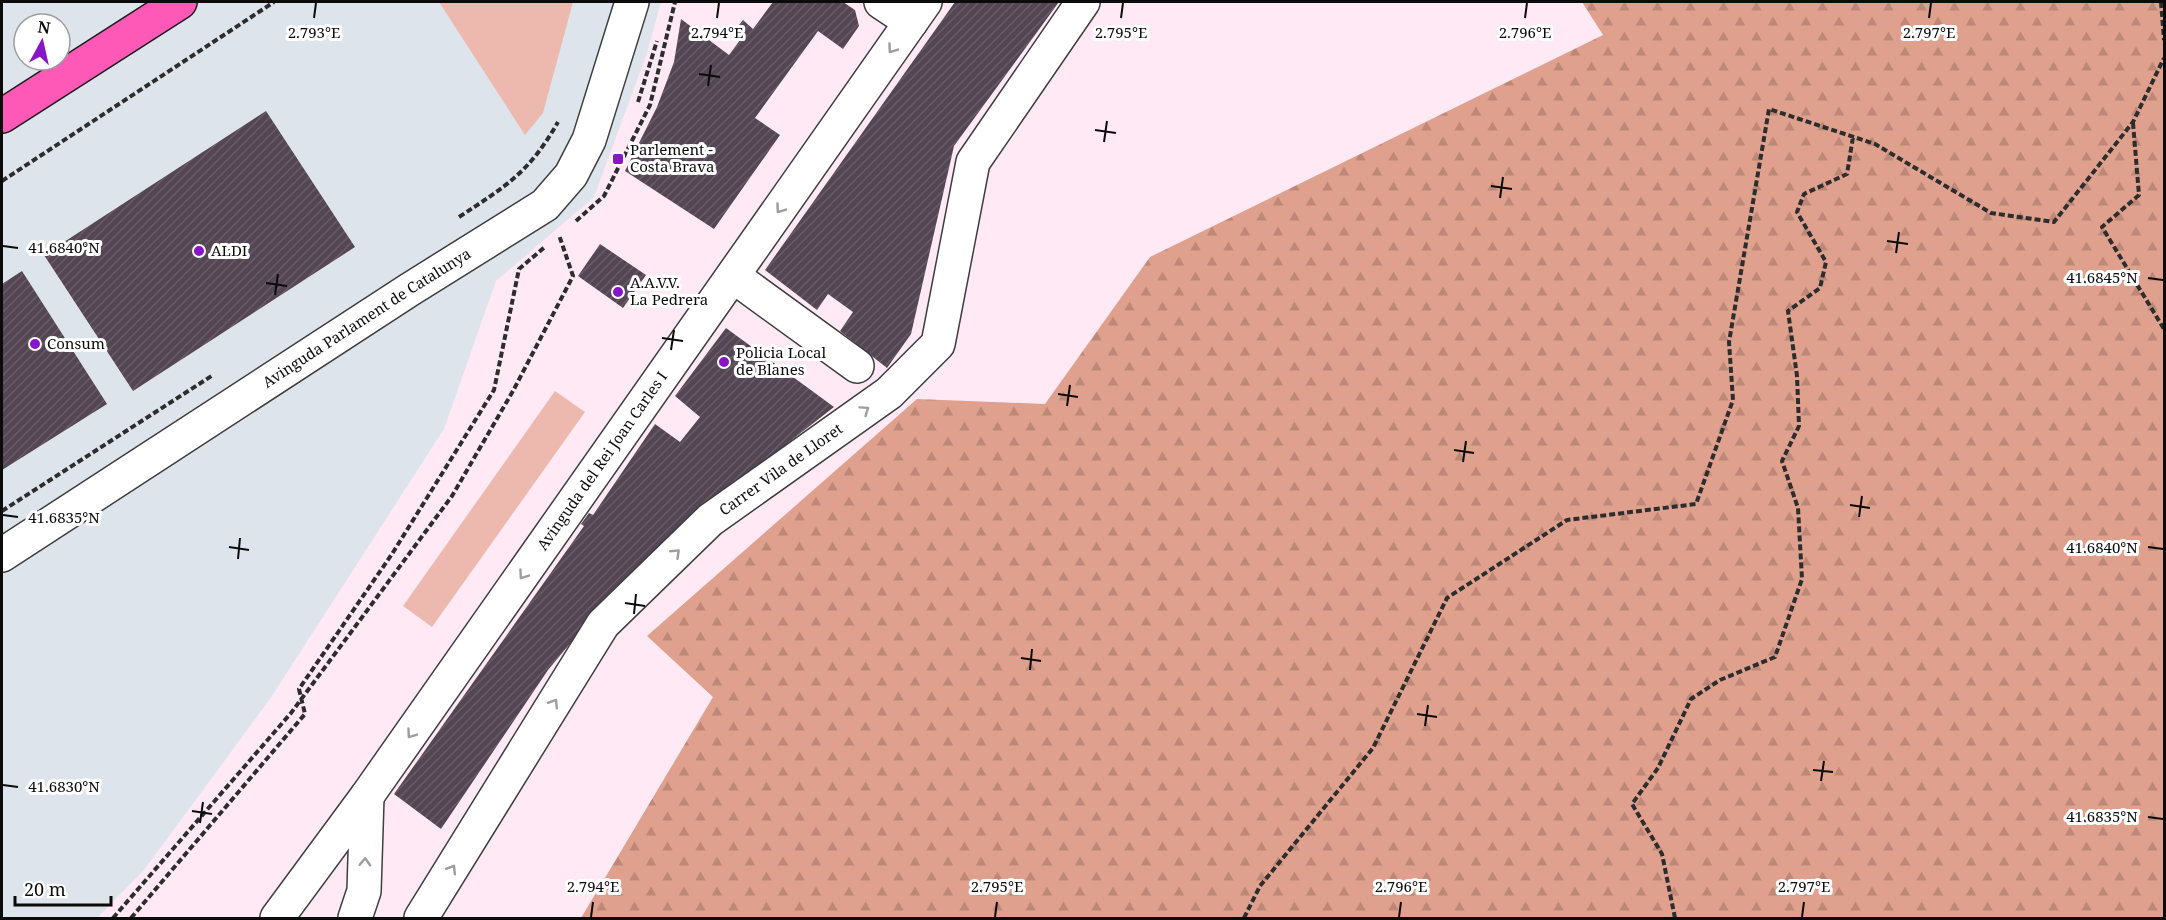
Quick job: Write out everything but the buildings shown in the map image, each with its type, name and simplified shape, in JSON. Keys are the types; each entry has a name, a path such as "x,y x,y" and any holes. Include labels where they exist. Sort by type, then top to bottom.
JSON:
{"main road":[{"path":"2,116 180,2"}],"street":[{"name":"Avinguda Parlament de Catalunya","path":"2,555 409,290 545,205 571,176 589,140 632,2"},
{"path":"881,2 918,12"},
{"name":"Carrer Vila de Lloret","path":"421,918 603,624 710,520 889,393 938,345 973,162 1083,2"},
{"name":"Avinguda del Rei Joan Carles I","path":"277,918 367,796 918,12"},
{"path":"733,276 857,366"},
{"path":"355,918 364,891 367,796"}],"path":[{"path":"2,181 274,2"},
{"path":"575,214 568,222 579,220 604,196 650,105 675,2"},
{"path":"2161,2 2164,40"},
{"path":"633,112 659,33"},
{"path":"1244,918 1260,886 1373,748 1447,597 1567,520 1696,504 1733,400 1729,342 1768,109 1875,144 1991,213 2054,222 2133,122 2164,58"},
{"path":"455,219 511,183 542,150 560,119"},
{"path":"2133,122 2139,195 2102,227 2164,329"},
{"path":"1675,918 1662,854 1632,804 1658,768 1691,699 1720,680 1775,657 1802,579 1798,508 1782,461 1799,426 1797,376 1788,311 1820,288 1826,262 1797,212 1804,194 1847,174 1853,137"},
{"path":"113,918 301,699 452,496 513,391 573,276 555,225"},
{"path":"131,918 304,714 299,689 392,554 494,390 519,269 564,228"},
{"path":"2,511 222,369"}],"shaded area":[{"path":"2,2 661,2 647,53 594,197 496,281 444,429 270,699 144,870 97,918 2,918"},
{"path":"439,2 573,2 543,113 525,135"},
{"path":"555,391 585,412 432,627 403,606"}],"green space":[{"path":"1582,2 2164,2 2164,918 581,918 713,697 647,636 917,399 1045,404 1150,257 1603,35"}],"place":[{"name":"Parlement - Costa Brava","path":"618,159"},
{"name":"ALDI","path":"199,251"},
{"name":"A.A.V.V. La Pedrera","path":"618,292"},
{"name":"Consum","path":"35,344"},
{"name":"Policia Local de Blanes","path":"724,362"}]}
